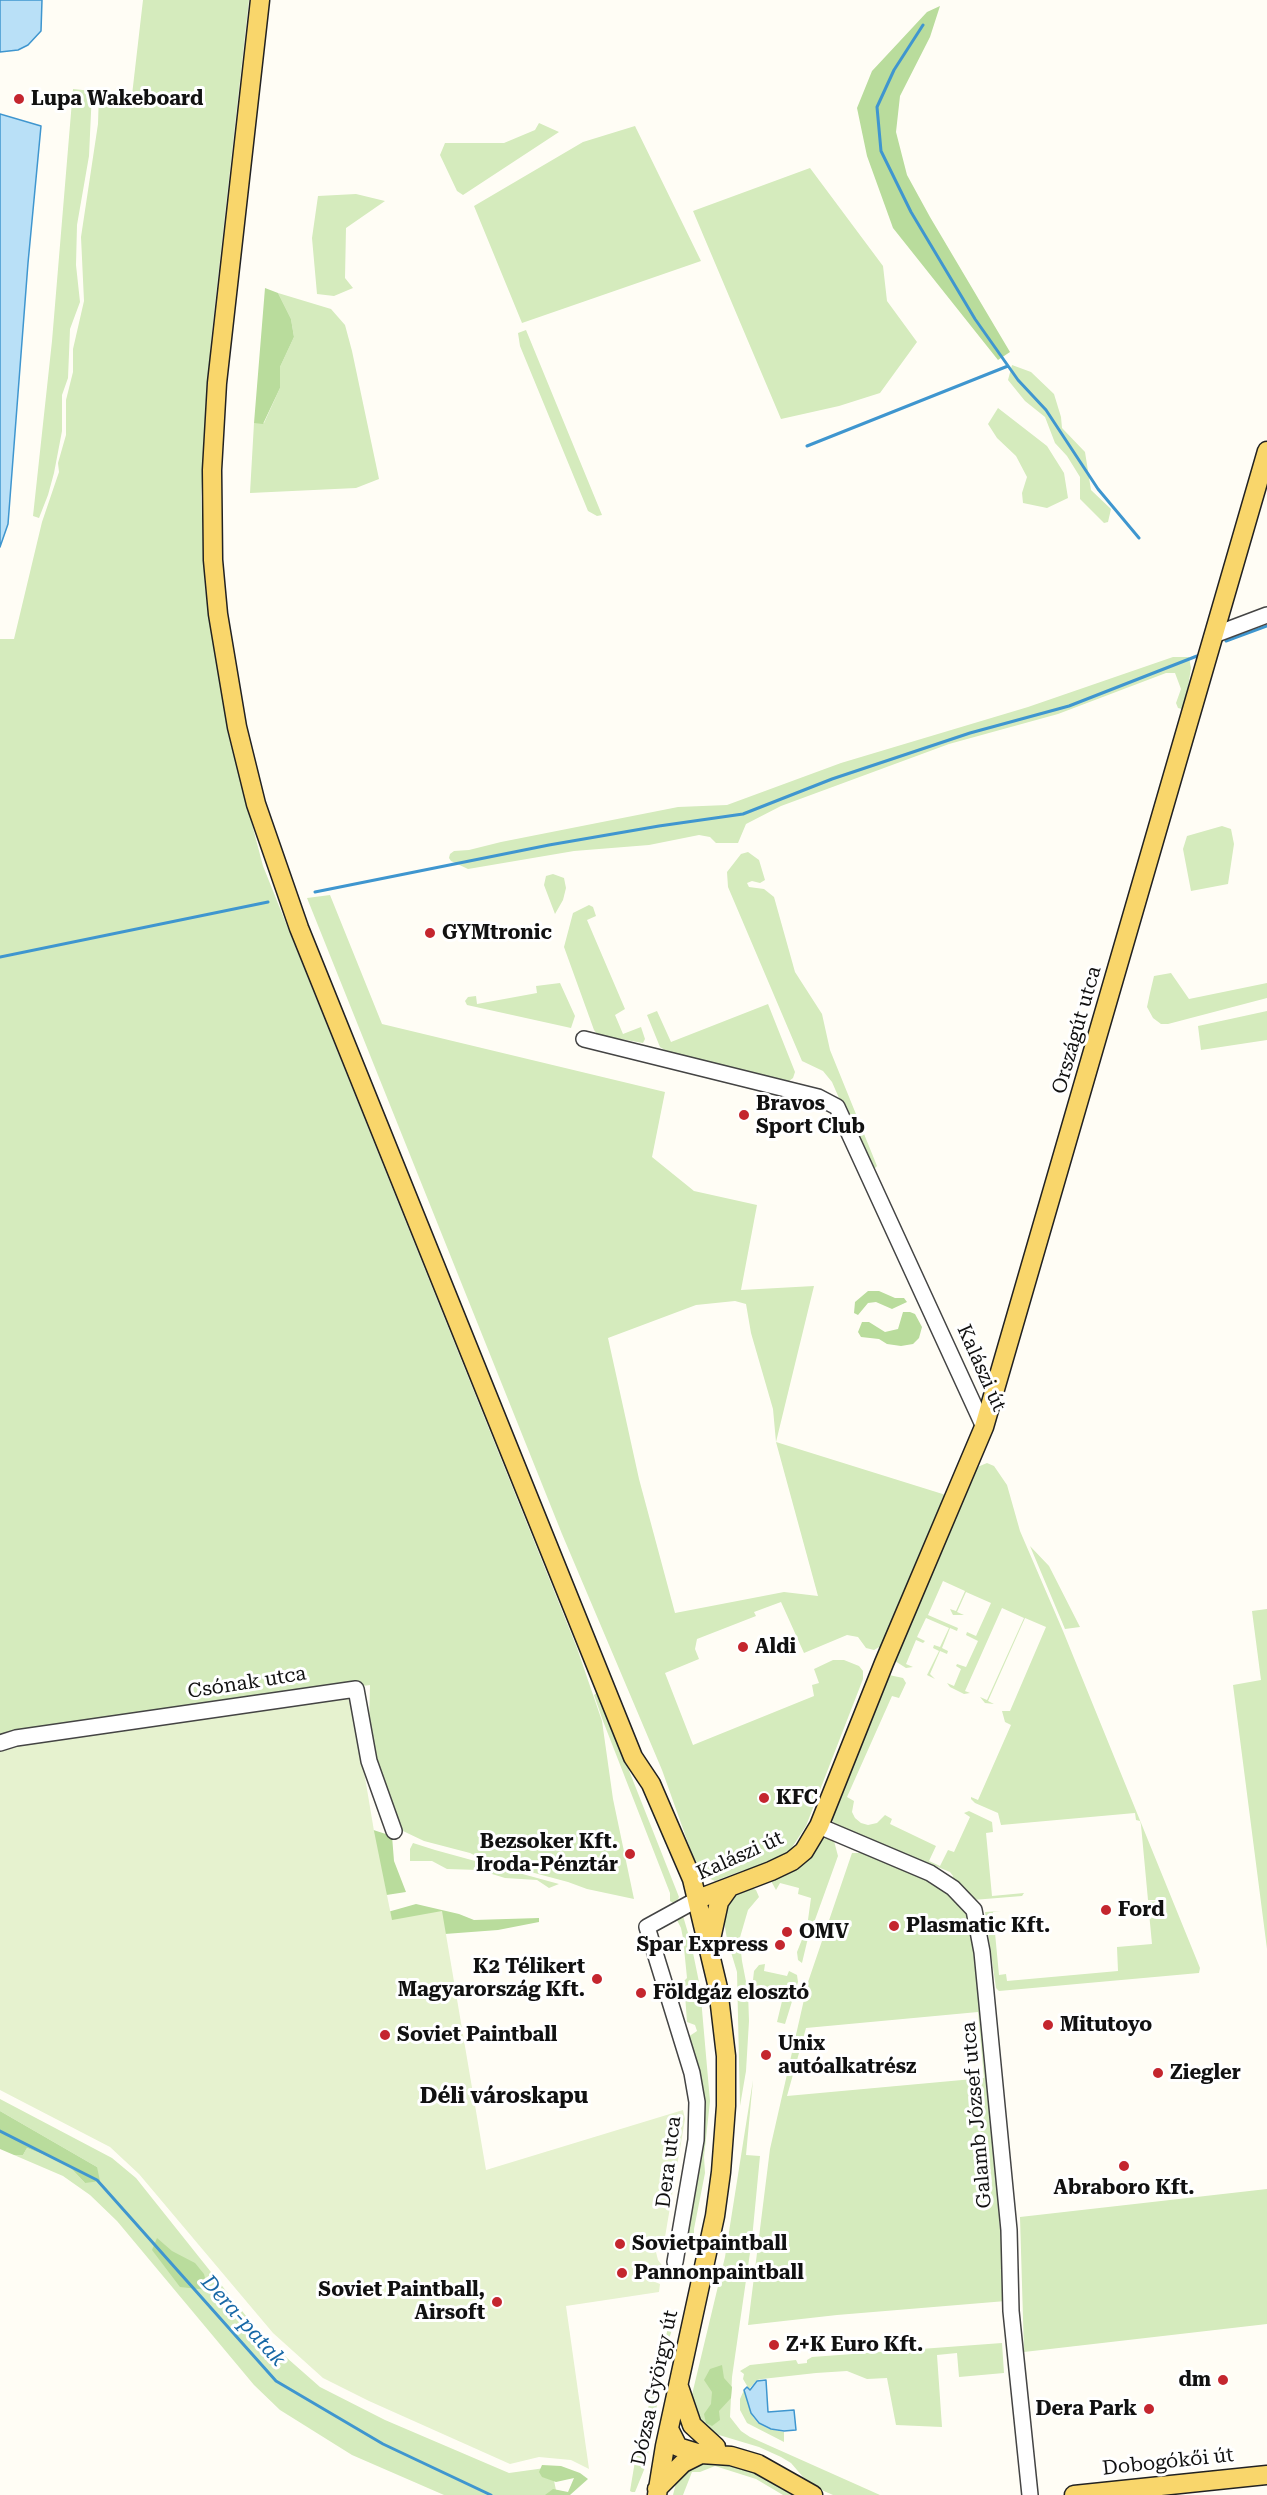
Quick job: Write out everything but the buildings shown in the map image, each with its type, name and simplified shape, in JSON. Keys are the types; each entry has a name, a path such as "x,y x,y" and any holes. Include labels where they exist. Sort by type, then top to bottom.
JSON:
{"main road":[{"path":"260,0 218,371 212,470 213,560 218,614 237,727 256,804 299,928 633,1757 651,1784"},
{"path":"271,0 237,293 223,470 229,613 250,734 267,801 296,889 646,1755 651,1784"},
{"name":"Országút utca","path":"984,1427 1267,451"},
{"name":"Kalászi út","path":"698,1899 792,1861 804,1851 819,1826 884,1663 984,1427"},
{"name":"Dózsa György út","path":"651,1784 698,1899 718,1988 726,2056 726,2106 715,2216 657,2492"},
{"path":"709,1947 719,1902 729,1888"},
{"path":"678,2384 692,2425 716,2452"},
{"path":"669,2438 678,2446 716,2452 758,2464 813,2495"},
{"path":"657,2492 683,2463 716,2452"},
{"name":"Dobogókői út","path":"1074,2495 1267,2475"}],"street":[{"path":"1213,641 1267,615"},
{"name":"Kalászi út","path":"584,1039 818,1097 837,1107 984,1427"},
{"name":"Csónak utca","path":"0,1743 26,1737 356,1689 369,1761 394,1831"},
{"name":"Galamb József utca","path":"819,1826 930,1873 953,1888 974,1910 982,1952 1008,2218 1011,2311 1030,2495"},
{"name":"Dera utca","path":"675,2262 696,2140 698,2102 692,2073 647,1927 698,1899"}],"green space":[{"path":"143,0 249,0 211,341 201,496 205,588 229,737 263,866 577,1648 602,1721 613,1799 634,1899 587,1889 482,1859 470,1853 424,1841 403,1831 375,1760 369,1726 370,1685 182,1711 0,1741 0,639 14,639 42,522 59,472 58,463 66,435 66,400 73,372 73,349 84,301 81,237 98,124 99,92 132,95"},
{"path":"940,6 930,37 900,96 896,132 907,175 1010,352 998,360 893,228 867,156 857,108 872,71 927,12"},
{"path":"73,89 92,91 89,156 77,225 76,265 80,302 70,329 68,378 62,395 62,431 54,473 39,518 33,516 52,341"},
{"path":"539,123 559,132 463,195 457,191 440,155 445,143 504,143 535,130"},
{"path":"635,126 701,261 522,323 474,206 583,142"},
{"path":"810,168 883,266 887,301 917,342 880,393 839,406 781,419 693,211"},
{"path":"356,194 385,201 346,228 345,278 353,288 334,296 317,294 312,238 318,196"},
{"path":"265,288 278,293 291,319 294,337 280,367 280,388 263,424 254,423"},
{"path":"278,293 331,309 345,325 379,479 356,488 250,493 254,423 264,423 280,388 280,367 294,337 291,319"},
{"path":"526,330 602,515 597,516 588,511 520,346 518,333"},
{"path":"1012,365 1031,372 1054,394 1062,428 1085,452 1091,490 1111,509 1108,522 1104,523 1080,499 1080,477 1067,456 1055,443 1045,417 1025,401 1008,380"},
{"path":"998,408 1047,446 1064,473 1068,498 1047,508 1023,503 1022,493 1027,477 1016,456 997,438 988,424"},
{"path":"1173,657 1189,657 1191,668 1186,700 1182,709 1178,708 1176,703 1181,689 1175,673 1166,673 1058,714 949,744 781,806 746,824 738,843 716,843 710,837 699,835 649,845 574,851 468,869 449,858 454,851 469,850 678,807 727,805 841,763 1028,707"},
{"path":"1222,826 1231,829 1234,844 1228,884 1191,891 1183,849 1187,836"},
{"path":"748,852 759,860 765,880 760,883 752,881 747,883 749,887 764,889 774,897 795,972 822,1014 830,1050 877,1166 874,1169 870,1169 832,1082 823,1071 802,1061 728,887 727,872 741,854"},
{"path":"553,874 564,878 566,888 563,900 555,914 544,885 546,876"},
{"path":"330,895 382,1024 665,1092 652,1157 694,1191 757,1205 741,1290 814,1286 776,1442 949,1496 881,1646 874,1650 866,1648 858,1637 847,1635 804,1653 781,1602 754,1612 756,1616 697,1639 695,1649 699,1659 665,1673 693,1745 814,1696 812,1685 819,1683 814,1669 833,1660 844,1660 859,1666 863,1671 863,1679 806,1826 791,1849 775,1860 715,1881 701,1875 697,1868 662,1770 562,1534 307,898","holes":["735,1301 746,1304 751,1333 773,1409 776,1442 818,1596 784,1592 675,1613 639,1479 608,1338 696,1305"]},
{"path":"589,905 593,907 596,916 587,920 625,1009 615,1015 623,1034 641,1027 645,1039 643,1043 598,1035 594,1030 564,947 573,913"},
{"path":"1171,973 1189,999 1267,983 1267,998 1161,1024 1153,1018 1147,1007 1154,976"},
{"path":"560,983 575,1016 571,1028 467,1005 465,1001 468,997 476,996 477,1004 537,993 536,986"},
{"path":"768,1004 795,1072 789,1081 668,1052 660,1047 647,1015 657,1011 671,1042"},
{"path":"1267,1011 1267,1040 1201,1050 1198,1026"},
{"path":"868,1291 879,1291 895,1298 904,1298 907,1302 892,1309 876,1302 868,1303 858,1315 854,1313 855,1302"},
{"path":"903,1312 915,1314 922,1327 919,1338 913,1344 901,1346 887,1344 879,1339 861,1337 858,1332 862,1322 869,1322 885,1332 898,1329"},
{"path":"987,1463 994,1466 1007,1485 1020,1531 1063,1631 1200,1968 1199,1973 999,1991 996,1988 985,1912 1001,1911 993,1912 999,1975 1006,1974 1007,1981 1118,1971 1117,1947 1152,1944 1148,1902 1159,1901 1164,1904 1158,1900 1148,1900 1141,1825 1140,1821 1136,1820 1135,1813 1001,1825 998,1813 971,1799 971,1797 978,1800 1011,1725 1005,1722 1002,1711 1010,1711 1046,1627 1025,1618 988,1701 994,1704 985,1703 980,1697 987,1700 1024,1618 1002,1608 965,1691 970,1693 964,1694 947,1683 954,1686 961,1669 956,1666 957,1664 966,1667 978,1641 966,1635 967,1632 976,1636 991,1603 966,1592 957,1612 964,1615 953,1615 950,1609 956,1611 965,1591 943,1581 928,1615 958,1628 957,1631 950,1628 942,1648 948,1651 947,1654 940,1651 930,1674 935,1679 927,1675 939,1651 933,1648 934,1645 940,1647 949,1628 926,1618 917,1637 925,1641 923,1643 916,1640 906,1664 913,1667 906,1668 895,1661 894,1658 975,1468"},
{"path":"1030,1546 1049,1566 1080,1627 1065,1629"},
{"path":"1267,1609 1267,1949 1233,1685 1261,1680 1252,1611"},
{"path":"889,1675 903,1678 906,1683 899,1698 892,1696 847,1797 854,1801 852,1812 855,1818 868,1825 877,1823 885,1815 892,1819 890,1824 936,1846 929,1861 940,1866 948,1850 954,1852 970,1817 964,1813 969,1811 992,1822 993,1832 986,1833 992,1896 1024,1893 1022,1896 973,1900 944,1876 942,1871 952,1878 950,1872 928,1863 919,1864 838,1827 833,1822 831,1816"},
{"path":"598,1692 679,1897 673,1903 670,1901 670,1893 603,1721 594,1695"},
{"path":"351,1694 374,1831 392,1920 442,1911 486,2170 683,2110 685,2119 665,2237 655,2248 658,2260 664,2268 662,2275 657,2274 655,2282 660,2284 659,2292 566,2306 589,2469 571,2460 539,2457 510,2464 323,2378 273,2333 139,2174 110,2147 0,2090 0,1748"},
{"path":"361,1826 392,1836 394,1861 406,1892 380,1896"},
{"path":"827,1838 834,1841 838,1856 807,1942 802,1963 798,1960 797,1952 807,1927 811,1898 798,1894 799,1888 780,1883 776,1890 771,1881 793,1871 821,1839"},
{"path":"413,1843 559,1884 549,1888 537,1880 505,1878 479,1870 447,1869 432,1861 410,1861 410,1849"},
{"path":"852,1853 868,1853 940,1884 965,1911 976,1939 1006,2301 748,2325 770,2149 808,1982","holes":["978,2012 984,2078 787,2096 806,2028"]},
{"path":"750,1887 756,1890 759,1897 748,1910 736,1951 741,1952 748,1992 749,2021 746,2071 740,2106 737,1972 727,1939 722,1910 731,1895"},
{"path":"416,1904 474,1920 539,1918 539,1922 498,1930 418,1936 370,1917"},
{"path":"683,1916 700,1987 710,2101 704,2157 705,2173 694,2229 694,2241 691,2246 687,2247 684,2245 700,2124 688,2037 697,2031 695,2025 687,2022 684,1981 687,1978 683,1938 676,1918"},
{"path":"765,1964 764,1971 787,1976 789,1971 797,1975 798,1982 785,2024 777,2022 783,1997 755,1990 754,1971 759,1965"},
{"path":"753,2080 746,2155 760,2156 752,2239 732,2377 730,2417 741,2431 750,2437 880,2495 833,2495 817,2488 791,2463 781,2457 698,2426 690,2403 725,2257"},
{"path":"0,2099 112,2158 136,2178 262,2336 320,2387 385,2420 509,2473 545,2468 552,2471 557,2495 444,2495 352,2455 280,2410 254,2385 117,2221 90,2195 63,2176 14,2155 23,2155 27,2148 67,2164 85,2183 97,2167 0,2111"},
{"path":"0,2111 97,2167 100,2181 85,2183 67,2164 27,2148 23,2155 14,2155 0,2149"},
{"path":"1267,2189 1267,2324 1024,2352 1020,2217"},
{"path":"157,2238 172,2251 195,2263 204,2274 208,2290 180,2287 152,2250"},
{"path":"670,2312 674,2312 676,2317 669,2339 646,2465 635,2492 632,2492 630,2491 635,2461"},
{"path":"1002,2343 1004,2373 959,2377 957,2353 937,2355 942,2427 896,2425 887,2378 867,2379 847,2371 816,2373 757,2380 749,2389 743,2379 744,2374 740,2371 750,2365 796,2360 798,2364 807,2363 807,2360 812,2357"},
{"path":"722,2365 724,2378 732,2387 731,2398 719,2411 720,2420 712,2426 706,2423 704,2414 711,2404 712,2392 704,2380 710,2369"},
{"path":"744,2390 753,2417 769,2429 784,2432 784,2442 747,2423 740,2410 740,2399"},
{"path":"711,2459 755,2470 775,2480 794,2495 783,2495 756,2479 715,2466 700,2472 692,2472 683,2495 673,2495 678,2475"},
{"path":"542,2465 561,2466 580,2473 588,2479 570,2495 545,2495 553,2489 568,2492 574,2478 556,2482 542,2477 539,2472"}],"water":[{"path":"0,0 42,0 41,31 28,45 18,50 0,52"},
{"path":"0,114 41,126 8,524 0,547"},
{"path":"766,2380 768,2412 794,2410 796,2430 771,2429 759,2423 751,2413 744,2390 747,2387 750,2390 757,2381"}],"waterway":[{"path":"923,25 894,70 877,107 881,151 911,212 975,319 1018,380 1046,410 1098,489 1139,538"},
{"path":"807,446 1008,366"},
{"path":"1226,641 1267,626"},
{"path":"315,892 549,845 743,814 832,779 970,733 1069,706 1197,656"},
{"path":"0,957 268,902"},
{"name":"Dera-patak","path":"0,2131 97,2180 276,2381 383,2444 491,2495"}],"place":[{"name":"Lupa Wakeboard","path":"19,99"},
{"name":"GYMtronic","path":"430,933"},
{"name":"Bravos Sport Club","path":"744,1115"},
{"name":"Aldi","path":"743,1647"},
{"name":"KFC","path":"764,1798"},
{"name":"Bezsoker Kft. Iroda-Pénztár","path":"630,1854"},
{"name":"Ford","path":"1106,1910"},
{"name":"Plasmatic Kft.","path":"894,1926"},
{"name":"OMV","path":"787,1932"},
{"name":"Spar Express","path":"780,1945"},
{"name":"K2 Télikert Magyarország Kft.","path":"597,1979"},
{"name":"Földgáz elosztó","path":"641,1993"},
{"name":"Mitutoyo","path":"1048,2025"},
{"name":"Soviet Paintball","path":"385,2035"},
{"name":"Unix autóalkatrész","path":"766,2055"},
{"name":"Ziegler","path":"1158,2073"},
{"name":"Abraboro Kft.","path":"1124,2166"},
{"name":"Sovietpaintball","path":"620,2244"},
{"name":"Pannonpaintball","path":"622,2273"},
{"name":"Soviet Paintball, Airsoft","path":"497,2302"},
{"name":"Z+K Euro Kft.","path":"774,2345"},
{"name":"dm","path":"1223,2380"},
{"name":"Dera Park","path":"1149,2409"}],"district":[{"name":"Déli városkapu","path":"504,2097"}]}
